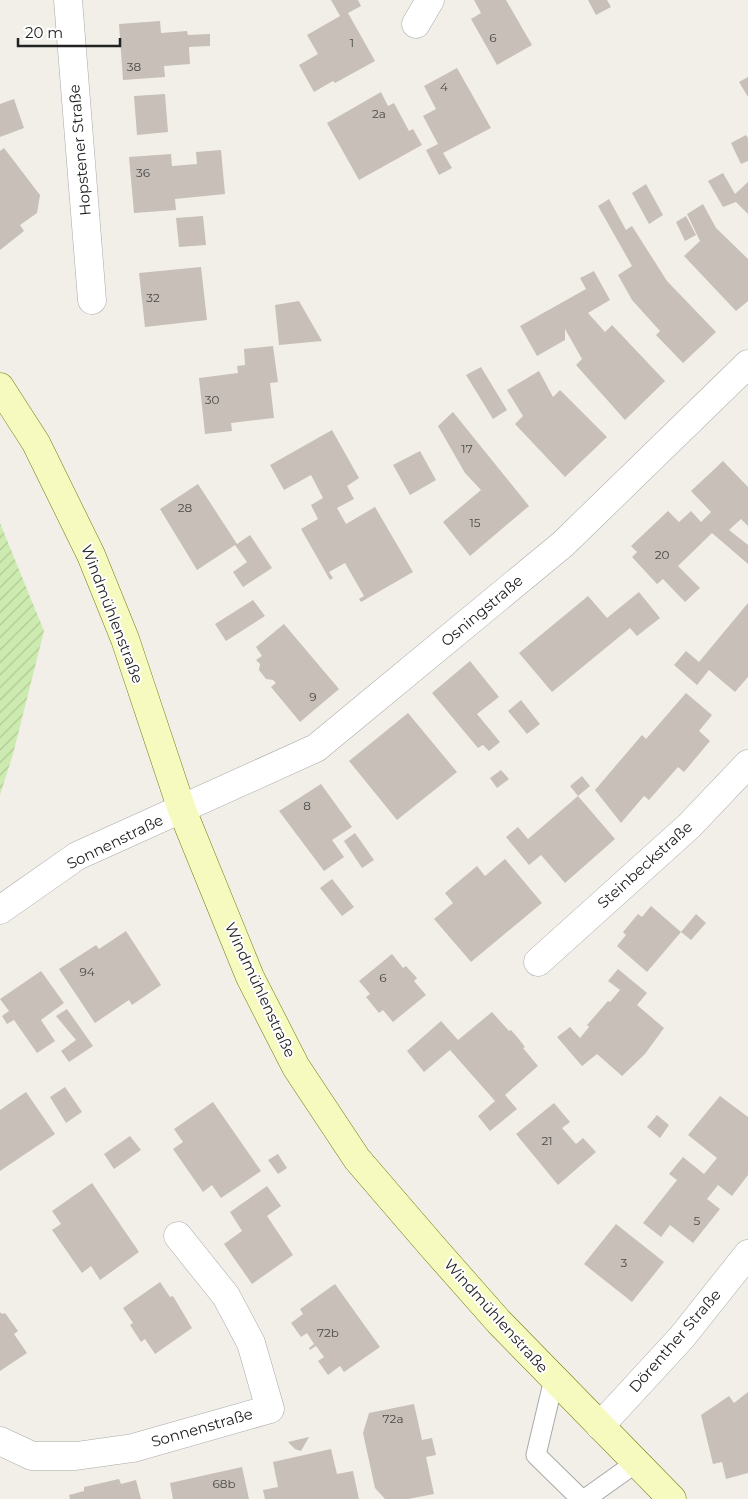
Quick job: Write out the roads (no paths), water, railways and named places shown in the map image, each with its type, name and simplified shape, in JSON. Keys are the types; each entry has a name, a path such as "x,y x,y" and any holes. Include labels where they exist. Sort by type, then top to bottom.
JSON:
{"street":[{"name":"Hopstener Straße","path":"68,0 92,300"},
{"path":"416,24 430,0"},
{"name":"Osningstraße","path":"182,810 316,748 563,544 748,364"},
{"name":"Windmühlenstraße","path":"0,387 36,443 90,555 125,638 182,810 250,977 301,1075 357,1160 499,1322 600,1426 638,1462 672,1499"},
{"name":"Steinbeckstraße","path":"538,962 689,826 748,764"},
{"name":"Sonnenstraße","path":"0,910 78,856 182,810"},
{"name":"Sonnenstraße","path":"0,1441 32,1456 76,1456 133,1448 270,1409 251,1343 234,1311 226,1296 178,1236"},
{"name":"Dörenther Straße","path":"600,1426 682,1337 748,1254"}],"lane":[{"path":"554,1379 536,1455 581,1499"},
{"path":"586,1499 638,1462"}]}
